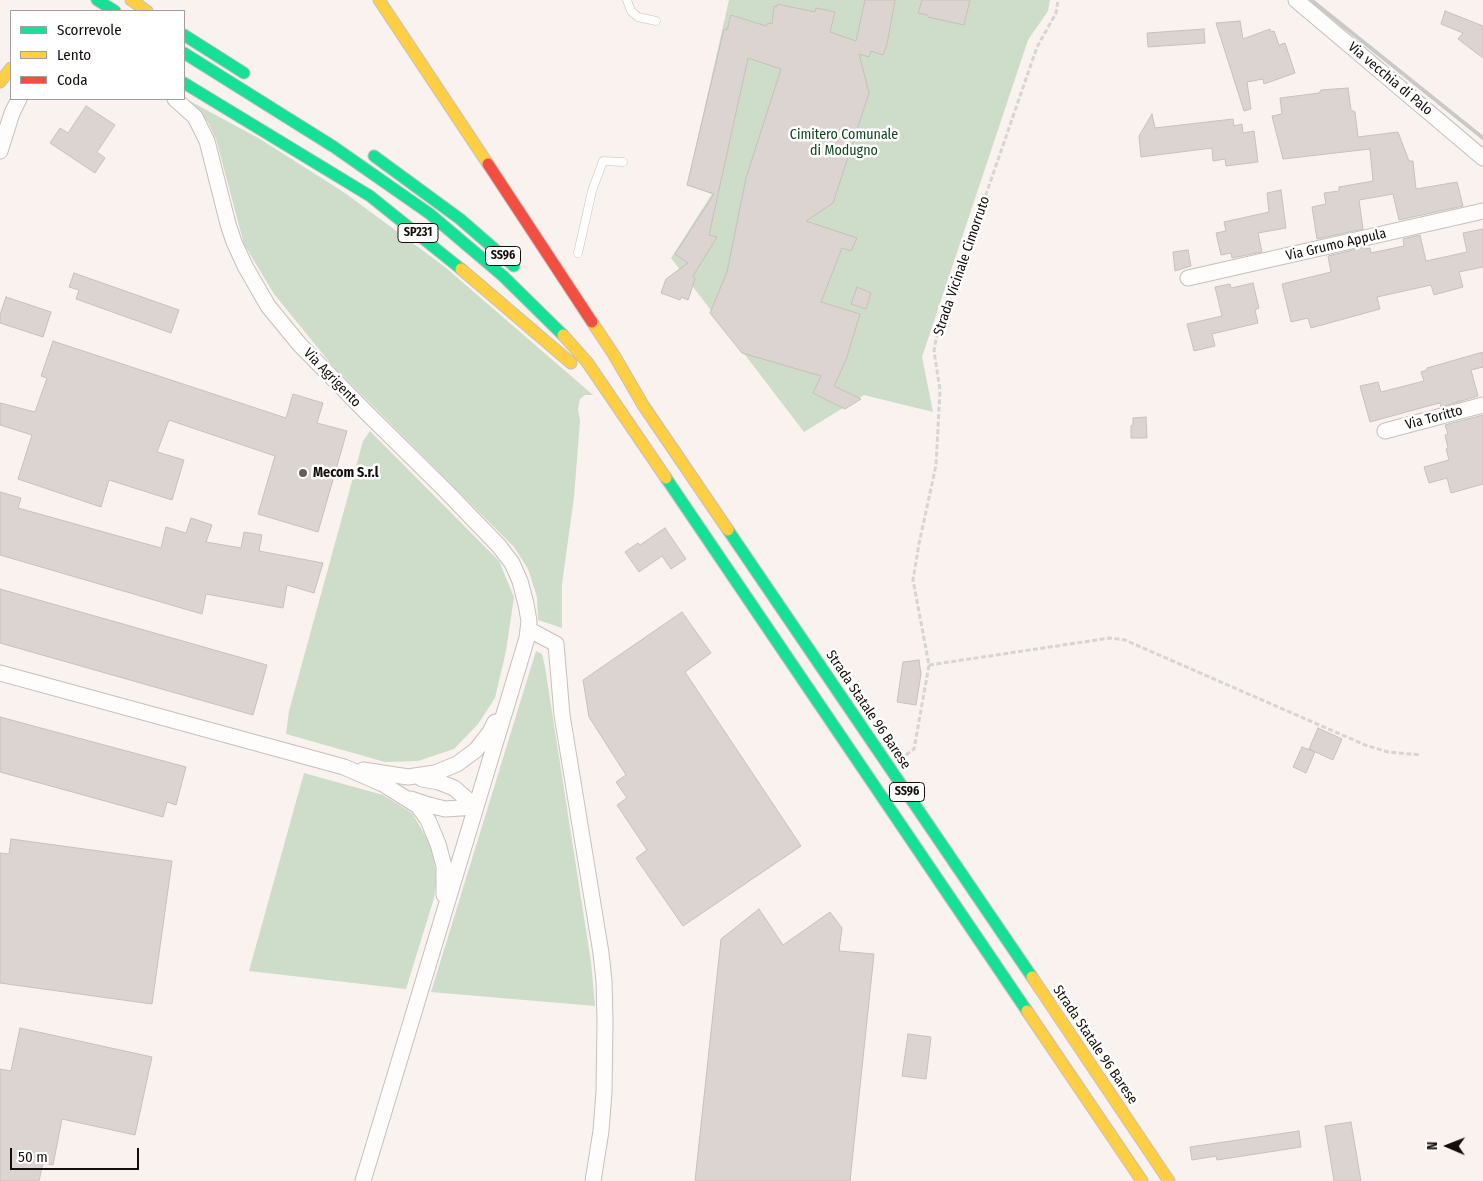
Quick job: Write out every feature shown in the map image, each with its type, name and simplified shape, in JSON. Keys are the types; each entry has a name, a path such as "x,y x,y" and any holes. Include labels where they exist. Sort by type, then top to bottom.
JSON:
{"main road":[{"path":"97,0 114,10"},
{"path":"131,0 146,10"},
{"name":"SS96","path":"380,0 614,355 643,405"},
{"path":"391,0 452,110"},
{"path":"185,35 258,81"},
{"name":"SS96","path":"185,55 334,146 430,214 503,276 562,334 587,362 1142,1181"},
{"path":"0,82 10,69"},
{"name":"SP231","path":"185,83 370,196 437,248 536,332 588,380 625,420"},
{"name":"SS96","path":"363,149 402,175 460,219 522,274"},
{"name":"SS96","path":"607,365 643,405"},
{"name":"Strada Statale 96 Barese","path":"643,405 891,768 1168,1181"}],"street":[{"name":"Via vecchia di Palo","path":"1296,0 1483,158"},
{"path":"0,151 12,113 18,100"},
{"name":"Via Agrigento","path":"176,100 195,117 207,141 234,242 245,266 268,306 300,345 446,491 499,546 512,563 520,581 529,621 527,638 510,691"},
{"name":"Via Grumo Appula","path":"1188,278 1483,211"},
{"name":"Via Toritto","path":"1385,431 1483,405"},
{"path":"528,629 556,644 562,715 601,953 605,1022 604,1092 601,1131 593,1181"},
{"path":"0,673 344,767 439,782 454,788 476,808"},
{"path":"408,777 435,773 457,764 476,750 490,732 510,691"},
{"path":"363,1181 444,917 510,691"},
{"path":"344,767 403,795 418,806 428,820 438,844 444,866 444,917"},
{"path":"403,795 445,809 476,808"}],"lane":[{"path":"627,0 631,11 638,17 656,21"},
{"path":"578,253 592,191 603,161 623,162"}],"path":[{"name":"Strada Vicinale Cimorruto","path":"891,768 914,749 929,665 913,580 914,566 937,455 940,390 934,350 936,339 1037,47 1056,13 1058,0"},
{"path":"929,665 1110,638 1125,640 1365,745 1388,752 1421,755"}],"green space":[{"name":"Cimitero Comunale di Modugno","path":"729,0 1050,0 1048,11 1028,40 922,357 933,412 864,395 804,432 671,258 712,194 687,185"},
{"path":"188,100 260,139 345,193 445,267 593,395 585,395 580,399 578,409 580,421 574,497 562,584 562,628 538,620 537,597 528,569 514,547 331,364 274,294 244,244 216,139 208,122"},
{"path":"370,431 499,561 514,597 506,651 495,698 478,724 454,749 418,761 385,762 286,734 289,711 363,441"},
{"path":"536,651 542,654 545,667 591,962 595,1006 431,992"},
{"path":"304,773 383,795 412,813 430,844 437,876 434,898 406,989 249,971"}],"building":[{"path":"865,0 895,0 887,44 883,55 871,51 869,57 859,54 869,93 833,203 806,221 857,238 851,251 842,248 821,302 860,314 846,360 834,386 861,399 845,409 813,393 821,376 742,353 710,313 727,272 746,178 781,69 748,58 709,235 717,237 693,276 695,279 688,300 681,297 680,300 661,293 666,279 688,263 675,254 714,194 687,185 724,29 727,30 731,15 766,26 768,23 772,24 774,6 777,7 777,4 815,12 816,8 835,12 830,32 856,41"},
{"path":"922,0 970,0 964,25 918,13"},
{"path":"1445,11 1483,26 1483,58 1458,39 1463,33 1441,24"},
{"path":"1240,21 1243,39 1270,29 1271,32 1274,31 1279,45 1285,43 1295,73 1264,84 1263,79 1247,82 1251,109 1244,111 1216,23"},
{"path":"1204,29 1205,43 1148,47 1147,33"},
{"path":"1348,88 1351,110 1355,112 1358,137 1398,132 1409,161 1413,161 1416,189 1457,182 1463,206 1399,220 1393,194 1359,200 1363,229 1317,239 1312,207 1326,204 1324,193 1339,191 1339,187 1373,181 1370,149 1283,159 1272,116 1282,114 1280,98 1319,93 1321,90"},
{"path":"86,106 115,125 97,152 105,158 95,173 50,143 60,128 68,133"},
{"path":"1152,114 1155,128 1233,119 1234,126 1242,124 1243,133 1254,131 1258,162 1226,166 1225,159 1213,161 1212,148 1141,157 1139,136"},
{"path":"1281,190 1286,228 1258,233 1262,252 1232,258 1231,253 1221,255 1216,233 1226,231 1224,222 1269,212 1267,193"},
{"path":"1483,229 1483,267 1459,272 1463,287 1434,295 1431,285 1377,297 1380,309 1311,328 1308,318 1291,322 1282,284 1331,272 1328,256 1366,247 1366,249 1370,248 1371,253 1404,246 1403,239 1420,235 1426,261 1467,252 1463,233"},
{"path":"1188,250 1191,266 1175,271 1173,252"},
{"path":"74,273 179,310 171,333 76,299 79,290 69,287"},
{"path":"1253,283 1259,308 1255,310 1258,323 1212,334 1215,346 1194,351 1187,324 1222,316 1215,287 1230,284 1231,288"},
{"path":"857,287 871,293 866,309 851,304"},
{"path":"6,297 51,312 43,337 0,323 0,315"},
{"path":"53,341 286,418 293,394 323,403 317,423 347,431 318,532 258,514 275,456 169,420 157,452 184,460 172,500 109,480 101,507 18,479 32,435 0,425 0,403 35,412 47,378 41,376"},
{"path":"1483,352 1483,367 1471,370 1478,396 1441,407 1440,403 1370,422 1360,386 1378,382 1381,392 1424,381 1421,372 1427,370 1427,368"},
{"path":"1483,415 1483,484 1451,493 1447,478 1429,483 1424,467 1449,460 1445,435 1448,434 1445,425"},
{"path":"1146,417 1147,438 1131,438 1133,418"},
{"path":"0,492 21,498 18,508 161,548 166,527 186,533 191,518 212,525 206,542 241,548 244,532 262,535 259,551 323,563 314,593 287,585 283,608 206,594 202,614 0,555"},
{"path":"665,528 686,559 671,569 662,556 639,572 625,552 638,543 640,545"},
{"path":"0,589 267,665 253,715 0,643"},
{"path":"682,612 711,653 685,672 801,846 683,926 636,858 647,850 617,805 627,798 616,782 626,775 589,717 583,680"},
{"path":"919,660 921,674 916,705 897,702 903,662"},
{"path":"0,717 186,767 176,805 167,802 163,817 0,772"},
{"path":"1318,728 1342,739 1333,760 1309,749"},
{"path":"1302,747 1315,752 1306,773 1293,767"},
{"path":"11,839 172,861 152,1004 0,983 0,853 9,854"},
{"path":"759,909 783,945 830,912 842,928 839,951 874,954 850,1181 695,1181 721,939"},
{"path":"20,1028 152,1057 135,1135 62,1119 53,1165 43,1163 39,1181 0,1181 0,1069 11,1071"},
{"path":"908,1034 931,1037 926,1079 902,1076"},
{"path":"1351,1122 1361,1181 1334,1181 1325,1126"},
{"path":"1299,1131 1301,1147 1217,1160 1216,1156 1192,1160 1190,1147"}],"railway":[{"path":"1311,0 1483,138"}],"traffic: fast":[{"path":"97,0 113,10"},
{"path":"185,36 244,73"},
{"path":"185,54 334,147 430,214 503,276 563,335"},
{"path":"185,84 370,196 461,269"},
{"path":"374,156 460,219 514,266"},
{"path":"666,478 1027,1011"},
{"path":"728,530 1032,977"}],"traffic: slow":[{"path":"131,0 146,10"},
{"path":"379,0 488,164"},
{"path":"0,82 10,69"},
{"path":"461,269 571,363"},
{"path":"592,322 643,405 728,530"},
{"path":"563,335 587,362 666,478"},
{"path":"1032,977 1169,1181"},
{"path":"1027,1011 1142,1181"}],"traffic: jam":[{"path":"488,164 592,322"}],"place":[{"name":"Mecom S.r.l","path":"303,473"}]}
